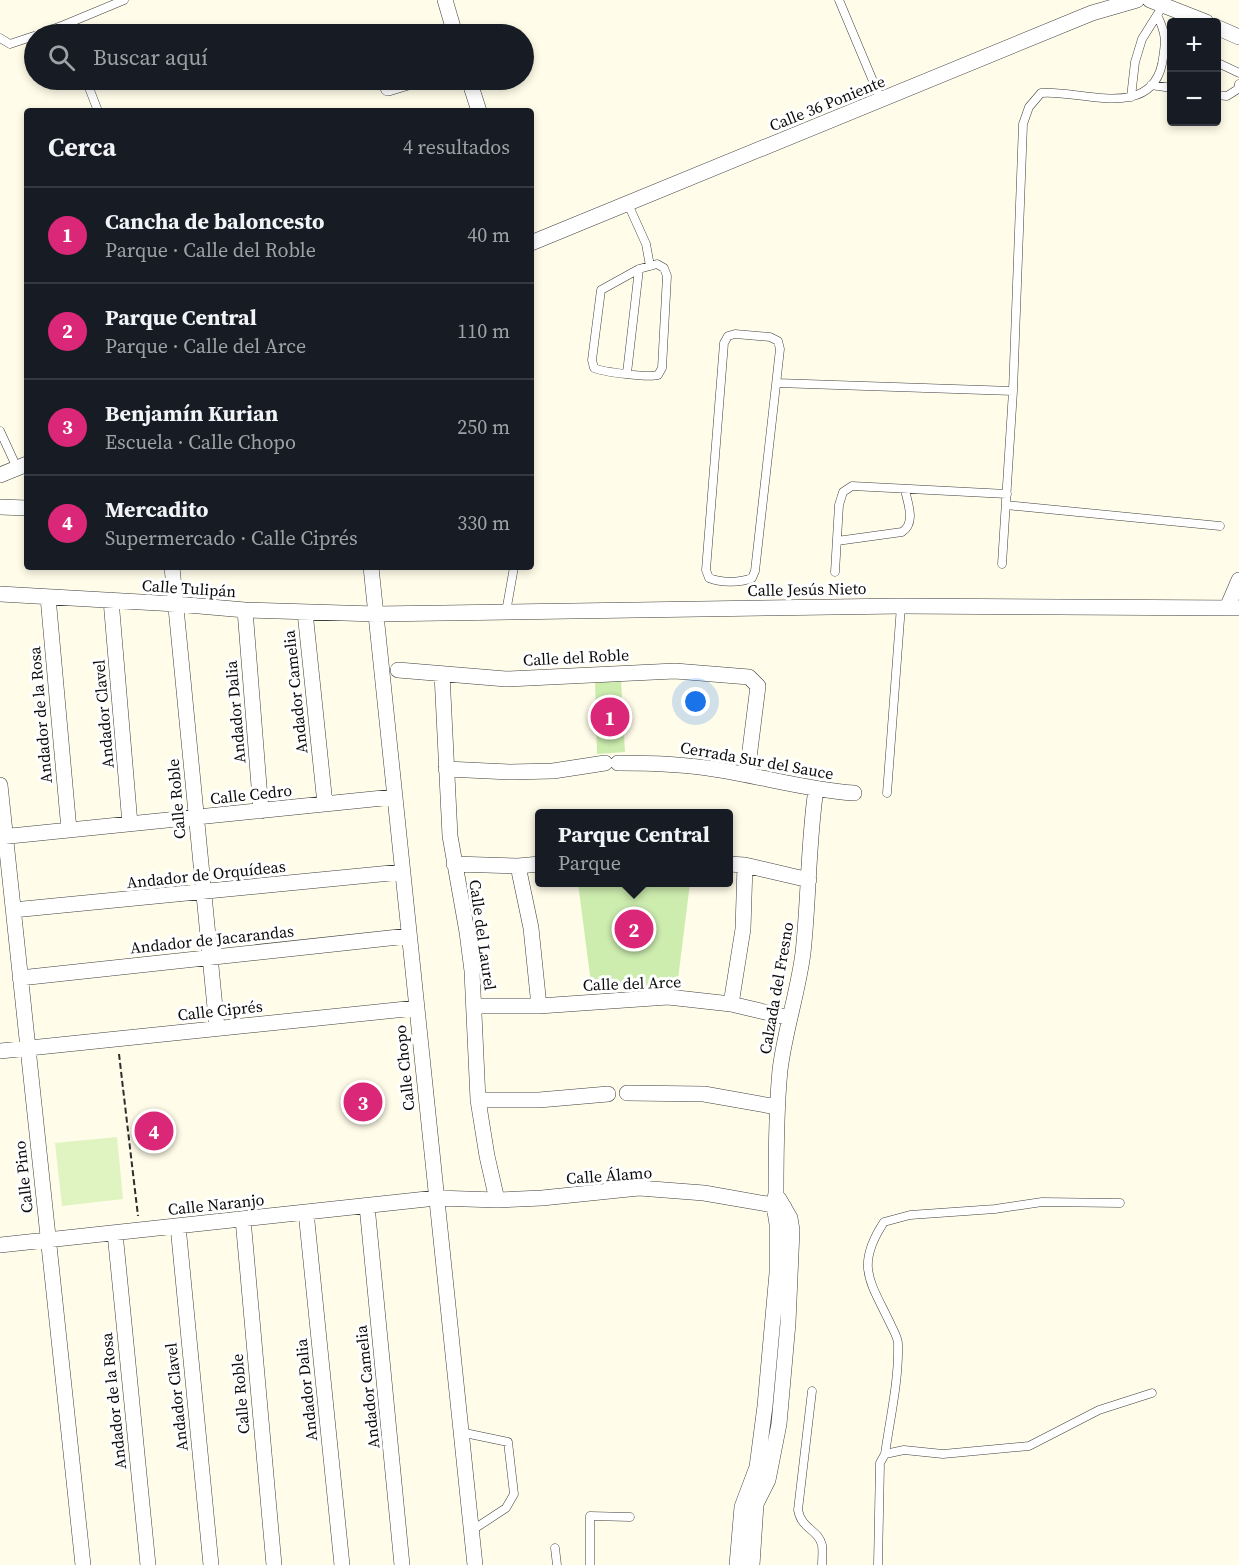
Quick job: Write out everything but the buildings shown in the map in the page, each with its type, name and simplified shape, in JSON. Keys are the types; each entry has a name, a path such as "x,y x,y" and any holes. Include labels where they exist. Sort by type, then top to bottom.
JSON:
{"street":[{"path":"445,0 452,24"},
{"name":"Calle 36 Poniente","path":"534,242 1092,13 1137,0"},
{"path":"1156,7 1190,18"},
{"path":"1221,29 1239,37"},
{"path":"472,90 478,108"},
{"path":"0,476 22,466"},
{"path":"0,507 24,508"},
{"name":"Calle Roble","path":"172,570 217,1028"},
{"name":"Calle Chopo","path":"370,570 474,1565"},
{"path":"1233,608 1239,580"},
{"name":"Calle Tulipán","path":"0,594 245,610 376,614"},
{"name":"Andador de la Rosa","path":"48,597 69,830"},
{"name":"Andador Clavel","path":"111,600 130,824"},
{"name":"Calle Jesús Nieto","path":"376,614 901,606 1233,608"},
{"name":"Andador Dalia","path":"245,610 261,811"},
{"name":"Andador Camelia","path":"305,612 324,804"},
{"name":"Calle del Roble","path":"398,670 506,679 675,670 749,677 758,686 747,774"},
{"name":"Calle del Laurel","path":"442,674 449,827 467,932 474,1006 475,1075 478,1100 497,1200"},
{"name":"Cerrada Sur del Sauce","path":"446,769 510,772 542,771 611,763 670,763 747,774 816,789 854,793"},
{"name":"Calle Pino","path":"0,785 3,837 13,910 83,1565"},
{"name":"Calzada del Fresno","path":"737,1565 746,1537 765,1406 777,1274 777,1107 781,1068 802,956 809,880 810,828 816,789"},
{"name":"Calle Cedro","path":"3,837 393,797"},
{"path":"454,864 535,864"},
{"path":"733,864 809,880"},
{"path":"518,866 531,928 539,1006"},
{"path":"731,1004 743,929 745,866"},
{"name":"Andador de Orquídeas","path":"13,910 401,872"},
{"name":"Andador de Jacarandas","path":"20,978 408,936"},
{"name":"Calle del Arce","path":"474,1006 539,1006 668,997 731,1004 790,1018"},
{"name":"Calle Ciprés","path":"0,1051 416,1008"},
{"path":"627,1093 704,1094 777,1107"},
{"path":"478,1100 539,1100 608,1094"},
{"name":"Calle Álamo","path":"436,1198 497,1200 542,1198 639,1188 778,1202"},
{"name":"Calle Naranjo","path":"0,1245 436,1198"},
{"name":"Andador Camelia","path":"368,1206 402,1565"},
{"name":"Andador Dalia","path":"306,1212 342,1565"},
{"name":"Calle Roble","path":"243,1219 274,1565"},
{"name":"Andador Clavel","path":"178,1226 211,1565"},
{"name":"Andador de la Rosa","path":"115,1233 148,1565"},
{"name":"Calzada del Fresno","path":"746,1537 752,1565"}],"lane":[{"path":"69,24 124,0"},
{"path":"839,0 881,100"},
{"path":"1002,564 1013,391 1023,124 1029,107 1041,93 1055,91 1109,99 1131,97 1151,85 1161,71 1167,42 1156,7"},
{"path":"1131,97 1135,62 1156,7"},
{"path":"0,38 10,44 24,39"},
{"path":"1221,64 1239,73"},
{"path":"1221,95 1227,96 1238,89 1239,84"},
{"path":"1151,85 1167,87"},
{"path":"90,90 97,108"},
{"path":"628,204 646,244 650,266"},
{"path":"657,264 664,268 667,276 662,368 658,375 650,378 627,373 602,372 594,368 592,360 599,294 604,286 639,269 657,264"},
{"path":"627,373 639,269"},
{"path":"735,334 770,337 777,341 780,348 777,383 756,571 752,578 745,581 717,582 709,578 706,570 724,343 728,336 735,334"},
{"path":"777,383 1013,391"},
{"path":"0,433 22,466"},
{"path":"835,572 839,505 843,492 852,486 1007,494"},
{"path":"837,541 902,532 908,528 911,521 905,490"},
{"path":"1006,505 1220,526"},
{"path":"506,612 513,570"},
{"path":"887,793 901,606"},
{"path":"878,1565 880,1463 885,1454 895,1383 898,1341 873,1291 867,1267 873,1240 885,1222 910,1215 995,1209 1042,1202 1120,1203"},
{"path":"812,1391 798,1510 800,1520 815,1534 822,1545 822,1565"},
{"path":"885,1454 904,1450 943,1454 1029,1446 1099,1410 1152,1393"},
{"path":"460,1432 508,1442 514,1494 506,1508 471,1531"},
{"path":"590,1565 590,1516 630,1517"},
{"path":"555,1548 557,1565"}],"path":[{"path":"117,1038 139,1230"}],"green space":[{"path":"621,680 625,752 597,754 595,682"},
{"path":"579,887 690,887 677,987 592,991"},
{"path":"117,1137 123,1199 62,1206 55,1143"}],"place":[{"name":"Cancha de baloncesto","path":"610,717"},
{"name":"Parque Central","path":"634,929"},
{"name":"Benjamín Kurian","path":"363,1102"},
{"name":"Mercadito","path":"154,1131"}]}
